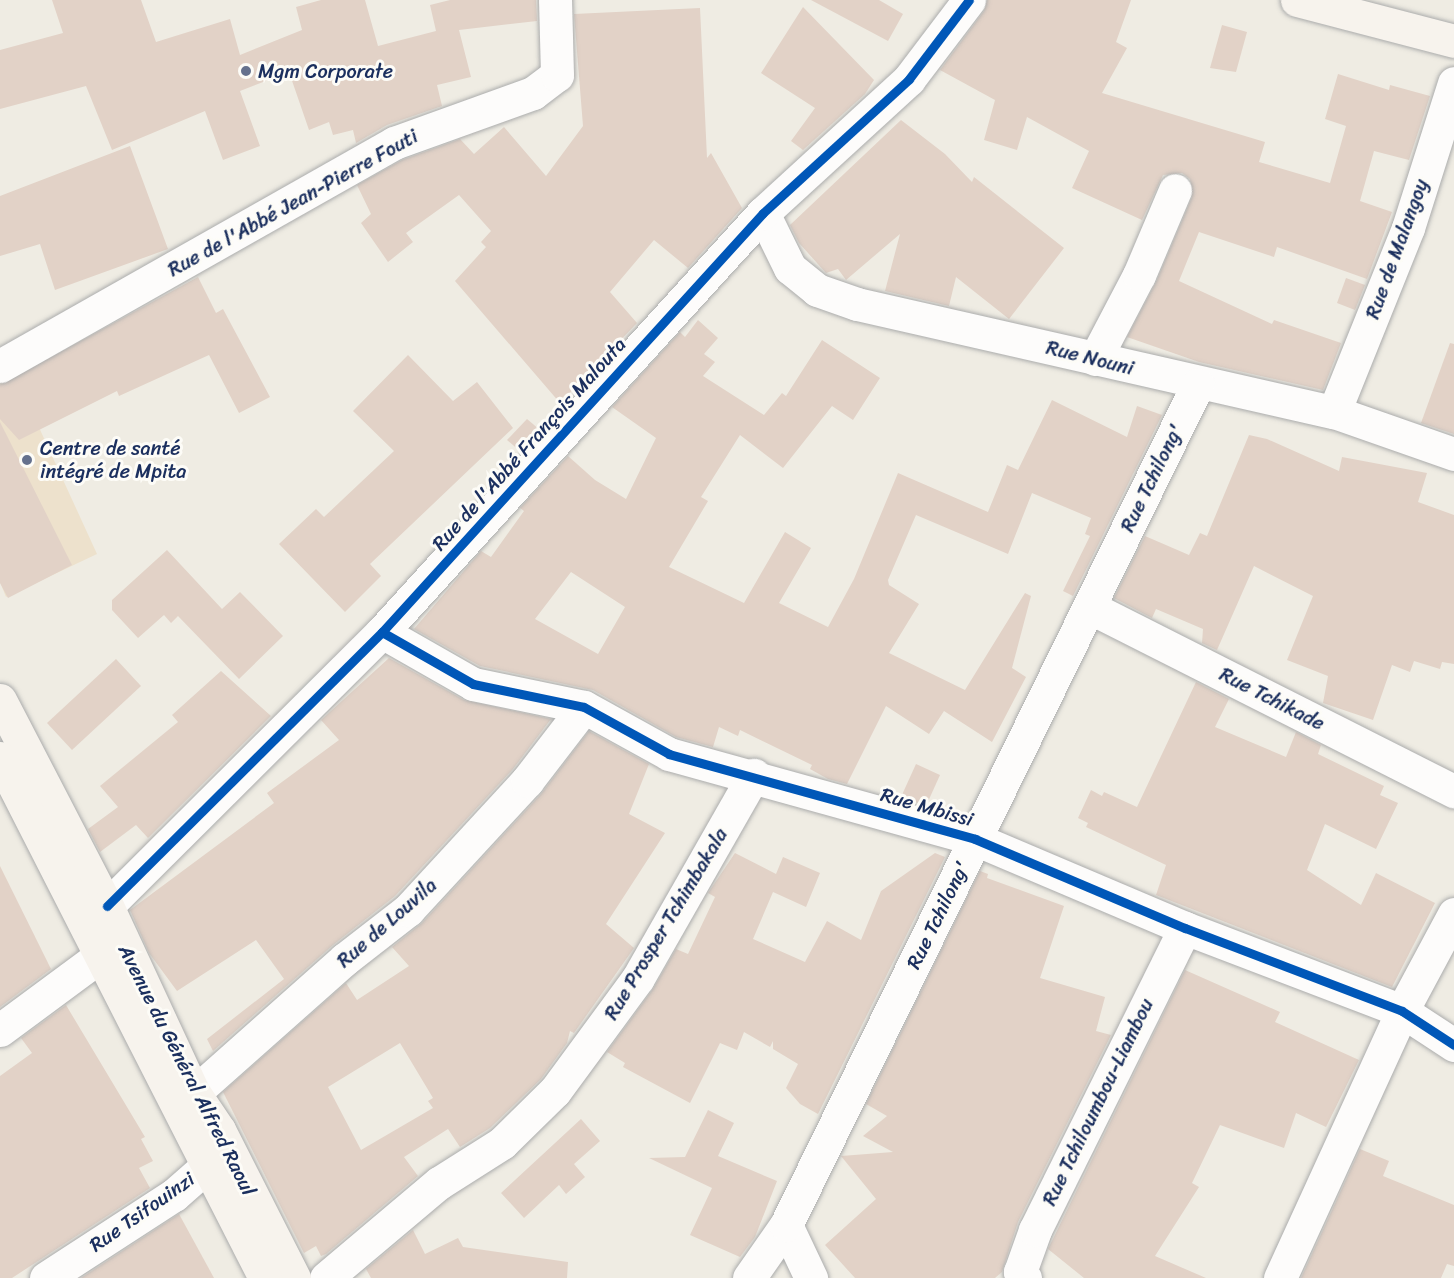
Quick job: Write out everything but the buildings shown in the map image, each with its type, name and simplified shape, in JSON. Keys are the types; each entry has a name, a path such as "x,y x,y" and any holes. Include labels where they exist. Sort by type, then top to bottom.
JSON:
{"street":[{"name":"Rue de l'Abbé Jean-Pierre Fouti","path":"0,366 394,143 533,93 557,75 555,0"},
{"name":"Rue de l'Abbé François Malouta","path":"106,906 382,632 763,213 909,79 969,0"},
{"path":"1297,0 1454,41"},
{"name":"Rue de Malangoy","path":"1334,412 1408,228 1454,84"},
{"path":"1095,359 1139,275 1175,190"},
{"name":"Rue Nouni","path":"763,213 790,268 817,290 856,304 1198,384 1334,412 1454,454"},
{"name":"Rue Tchilong'","path":"749,1278 786,1225 1198,384"},
{"name":"Rue Tchikade","path":"1089,608 1454,791"},
{"name":"Rue Mbissi","path":"382,632 473,684 584,707 669,754 754,775 975,839 1185,928 1402,1011 1454,1045"},
{"name":"Avenue du Général Alfred Raoul","path":"0,700 106,906 194,1093 219,1130 294,1278"},
{"name":"Rue de Louvila","path":"194,1093 345,959 408,910 527,781 584,707"},
{"path":"0,758 265,1278"},
{"name":"Rue Prosper Tchimbakala","path":"326,1278 439,1183 502,1143 555,1091 638,978 754,775"},
{"path":"1280,1278 1402,1011 1454,914"},
{"name":"Rue Tchiloumbou-Liambou","path":"1025,1278 1020,1272 1035,1230 1185,928"},
{"path":"0,1030 100,956"},
{"name":"Rue Tsifouinzi","path":"46,1278 174,1195 207,1166"},
{"path":"786,1225 811,1278"}],"shaded area":[{"name":"Centre de santé intégré de Mpita","path":"9,362 97,554 6,597 0,582 0,366"}],"cycle path":[{"path":"107,906 382,632 763,213 909,79 969,0"},
{"path":"382,632 473,684 584,707 669,754 975,839 1185,928 1402,1011 1454,1045"}],"place":[{"name":"Mgm Corporate","path":"246,71"},
{"name":"Centre de santé intégré de Mpita","path":"27,460"}]}
